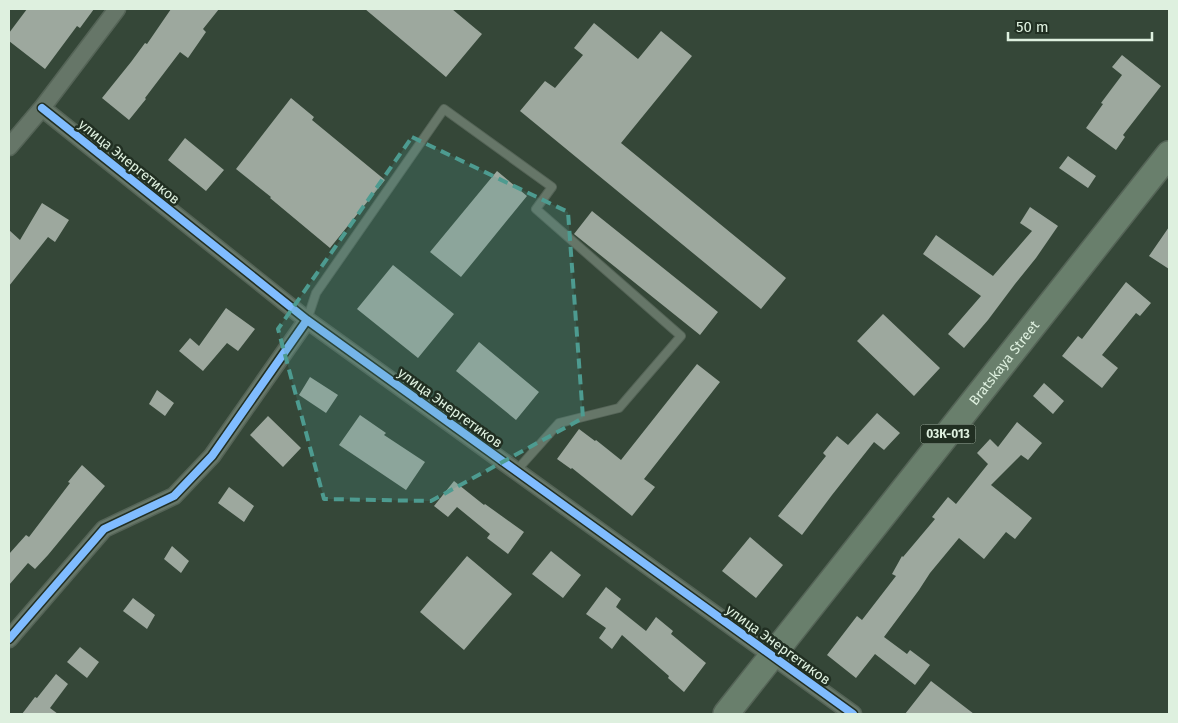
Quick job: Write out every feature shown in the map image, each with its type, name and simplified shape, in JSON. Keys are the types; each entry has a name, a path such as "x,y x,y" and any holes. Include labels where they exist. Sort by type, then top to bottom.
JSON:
{"main road":[{"name":"Bratskaya Street","path":"726,714 1169,154"}],"street":[{"path":"9,147 42,108 117,9"},
{"name":"улица Энергетиков","path":"42,108 307,320 853,714"},
{"path":"9,639 104,529 174,496 212,456 307,320"}],"lane":[{"path":"307,320 316,293 444,109 552,187 536,209 681,336 619,408 559,423 516,471"}],"highlighted area":[{"path":"412,137 568,212 583,418 431,501 324,499 278,329"}],"building":[{"path":"27,9 94,9 80,28 77,26 45,69 9,41 9,33"},
{"path":"171,9 219,9 203,29 206,32 188,58 180,52 129,120 102,98 145,43 147,44"},
{"path":"365,9 452,9 482,34 446,77"},
{"path":"594,23 638,59 661,31 692,56 621,143 786,278 761,309 520,111 545,81 555,88 583,55 574,48"},
{"path":"1122,55 1161,86 1123,135 1125,137 1116,150 1086,128 1103,104 1101,103 1122,75 1112,67"},
{"path":"291,98 314,117 312,120 385,180 330,248 236,169"},
{"path":"185,138 224,170 206,191 168,160"},
{"path":"1068,156 1096,176 1088,188 1059,168"},
{"path":"497,171 527,196 461,277 430,252"},
{"path":"42,203 69,220 55,242 48,237 9,286 9,230 20,240"},
{"path":"1030,207 1058,226 1036,258 964,348 948,334 981,296 923,254 936,235 993,276 1032,231 1020,223"},
{"path":"592,211 718,312 700,335 574,234"},
{"path":"1169,227 1169,269 1149,256"},
{"path":"393,265 454,314 418,358 357,309"},
{"path":"1126,282 1151,303 1140,316 1136,313 1102,355 1118,368 1102,388 1062,356 1078,336 1082,339"},
{"path":"226,308 255,329 238,351 227,343 203,371 179,351 190,338 199,346"},
{"path":"883,314 940,368 914,396 857,341"},
{"path":"479,342 539,392 516,420 456,371"},
{"path":"697,364 720,382 644,479 655,487 632,516 572,468 557,459 579,429 621,460"},
{"path":"310,377 338,395 326,413 299,395"},
{"path":"1044,383 1064,401 1053,414 1033,396"},
{"path":"157,390 174,403 165,416 149,404"},
{"path":"877,413 900,433 884,450 874,442 802,535 778,516 826,456 823,453 837,436 848,445"},
{"path":"360,415 386,433 384,435 425,462 406,490 339,445"},
{"path":"268,416 301,448 283,467 250,435"},
{"path":"1017,422 1042,443 1028,460 1021,455 991,485 1032,518 1015,539 1006,532 984,559 959,538 930,573 884,637 907,654 910,650 930,665 915,685 875,654 856,678 827,655 857,616 862,620 896,576 892,574 902,556 935,519 932,517 948,497 956,504 988,464 977,453 990,439 998,447"},
{"path":"82,465 105,486 35,569 28,563 9,585 9,554 26,535 29,537"},
{"path":"454,481 484,505 524,532 508,554 487,538 490,534 457,507 448,517 434,506"},
{"path":"229,487 254,506 244,522 218,503"},
{"path":"750,537 783,565 756,598 722,571"},
{"path":"172,546 189,561 181,573 164,559"},
{"path":"551,551 581,575 563,598 532,574"},
{"path":"467,556 512,594 464,650 420,612"},
{"path":"606,587 621,599 616,607 646,631 656,617 673,631 671,634 706,663 684,692 668,678 669,676 622,635 612,649 599,638 606,628 586,614"},
{"path":"133,598 155,615 147,629 123,611"},
{"path":"80,647 99,662 87,678 67,662"},
{"path":"56,674 68,684 50,708 58,714 22,714 35,697 37,698"},
{"path":"931,681 974,714 905,714"}],"cycle path":[{"path":"42,108 307,320 853,714"},
{"path":"9,639 104,529 174,496 212,456 307,320"}]}
